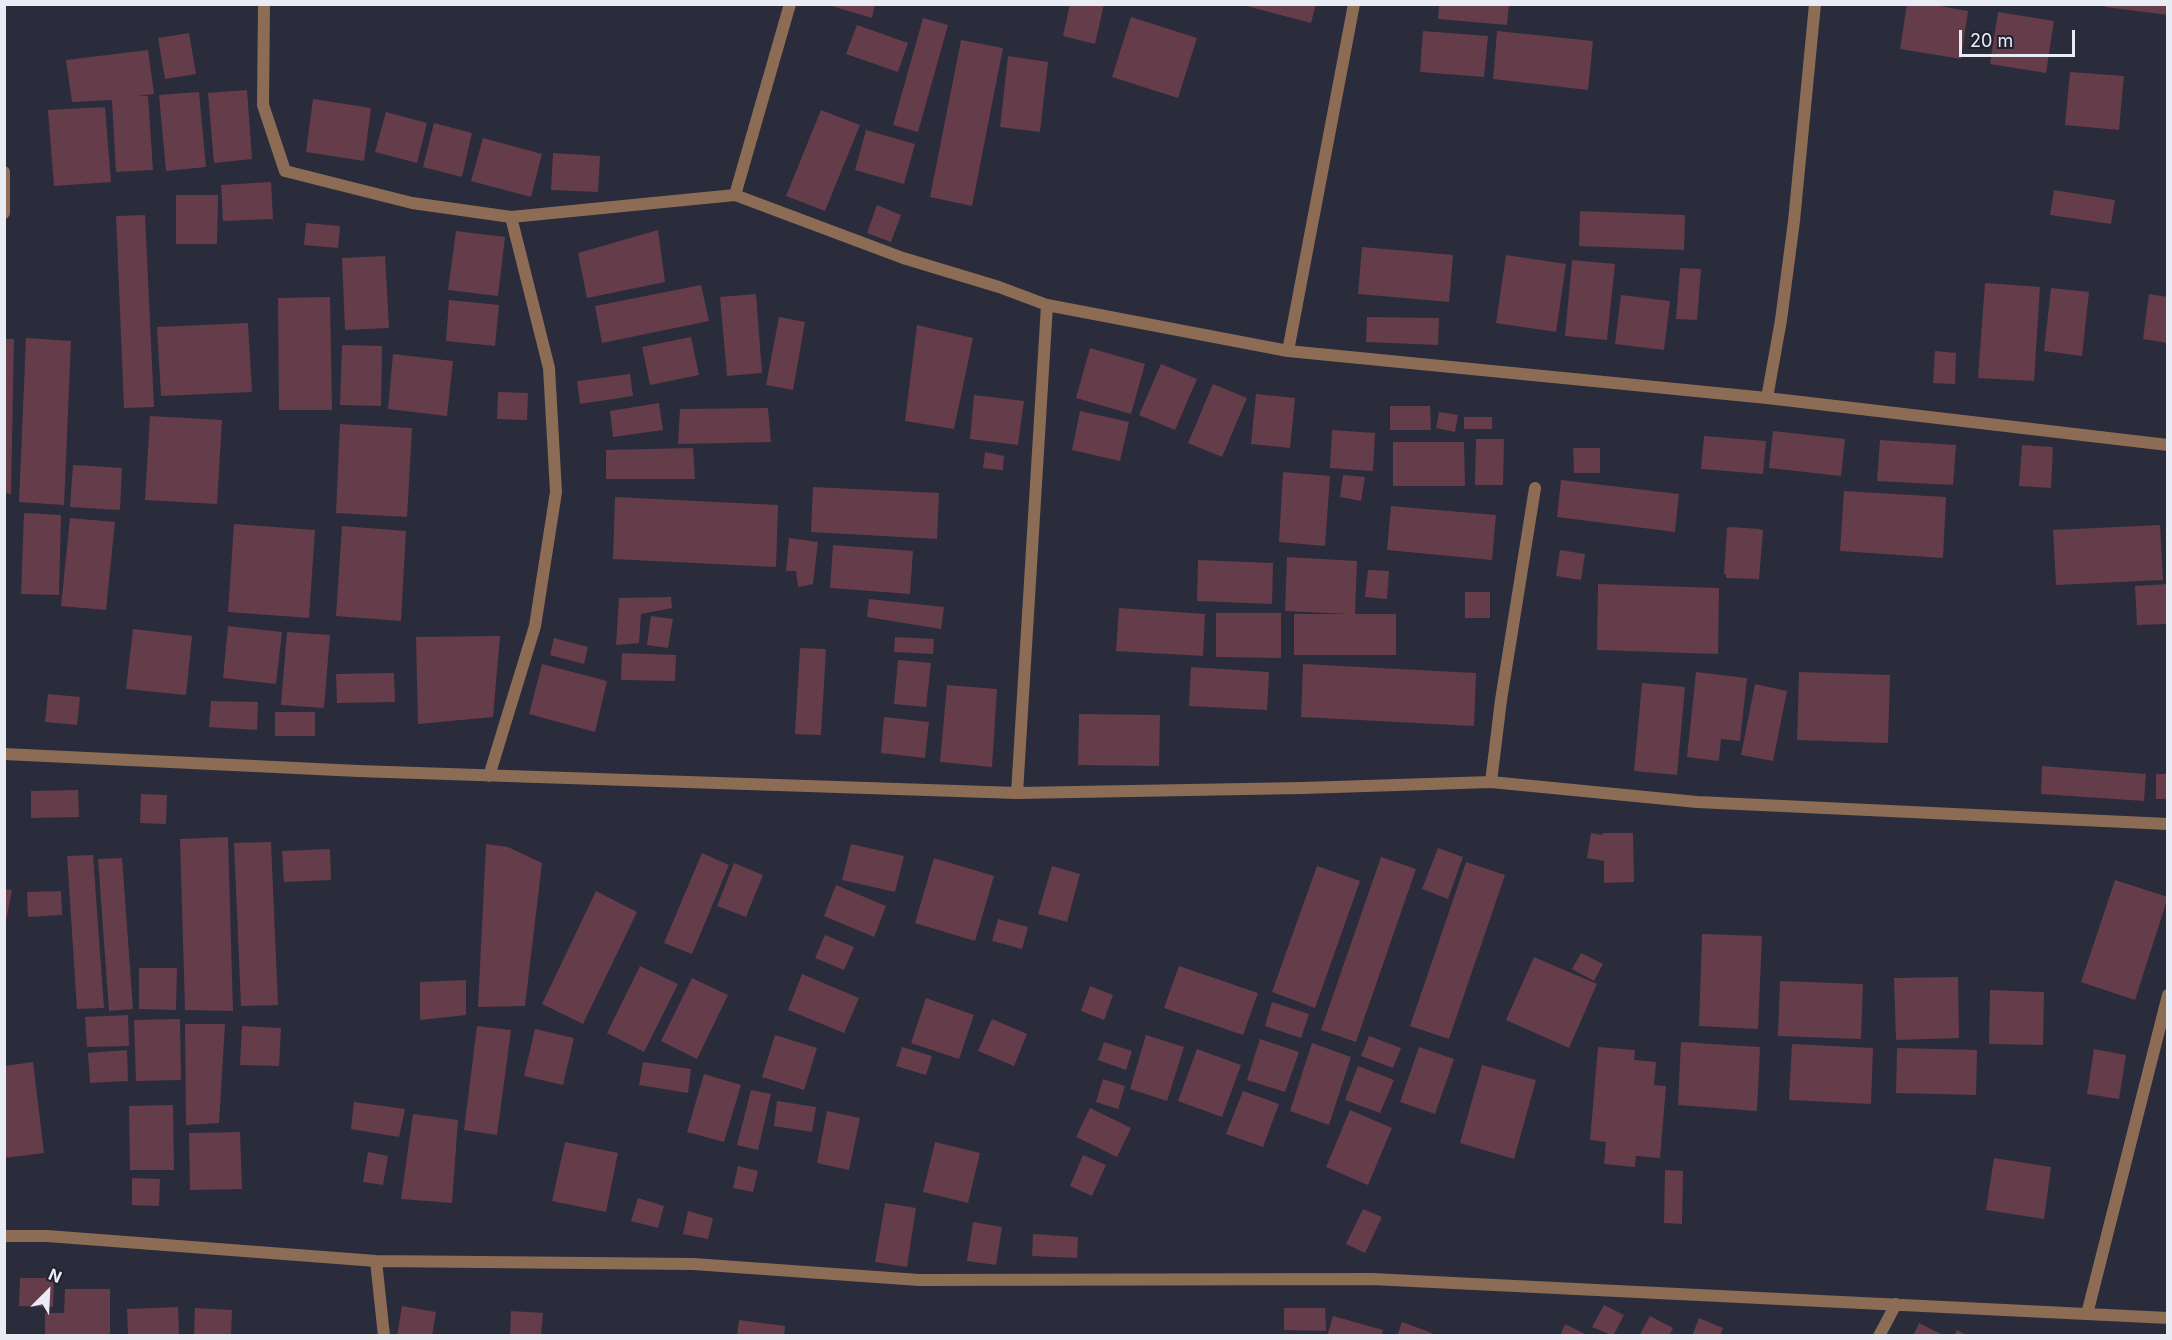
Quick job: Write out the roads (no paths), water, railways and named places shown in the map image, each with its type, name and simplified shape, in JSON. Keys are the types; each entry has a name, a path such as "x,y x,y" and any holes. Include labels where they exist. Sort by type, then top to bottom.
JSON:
{"street":[{"path":"264,4 263,105 285,171 412,203 511,217 735,195 903,258 999,287 1047,305 1288,351 1767,398 2168,445"},
{"path":"735,195 790,4"},
{"path":"1288,351 1354,4"},
{"path":"1767,398 1781,320 1794,221 1815,4"},
{"path":"4,172 4,213"},
{"path":"489,776 535,626 556,492 549,368 511,217"},
{"path":"1017,793 1047,305"},
{"path":"1491,782 1501,700 1535,488"},
{"path":"4,754 489,776 1017,793 1491,782 1697,802 2168,824"},
{"path":"2087,1314 2168,995"},
{"path":"4,1236 47,1236 376,1262 693,1264 919,1280 1372,1279 2168,1318"},
{"path":"376,1262 384,1335"},
{"path":"1879,1335 1896,1304"}]}
